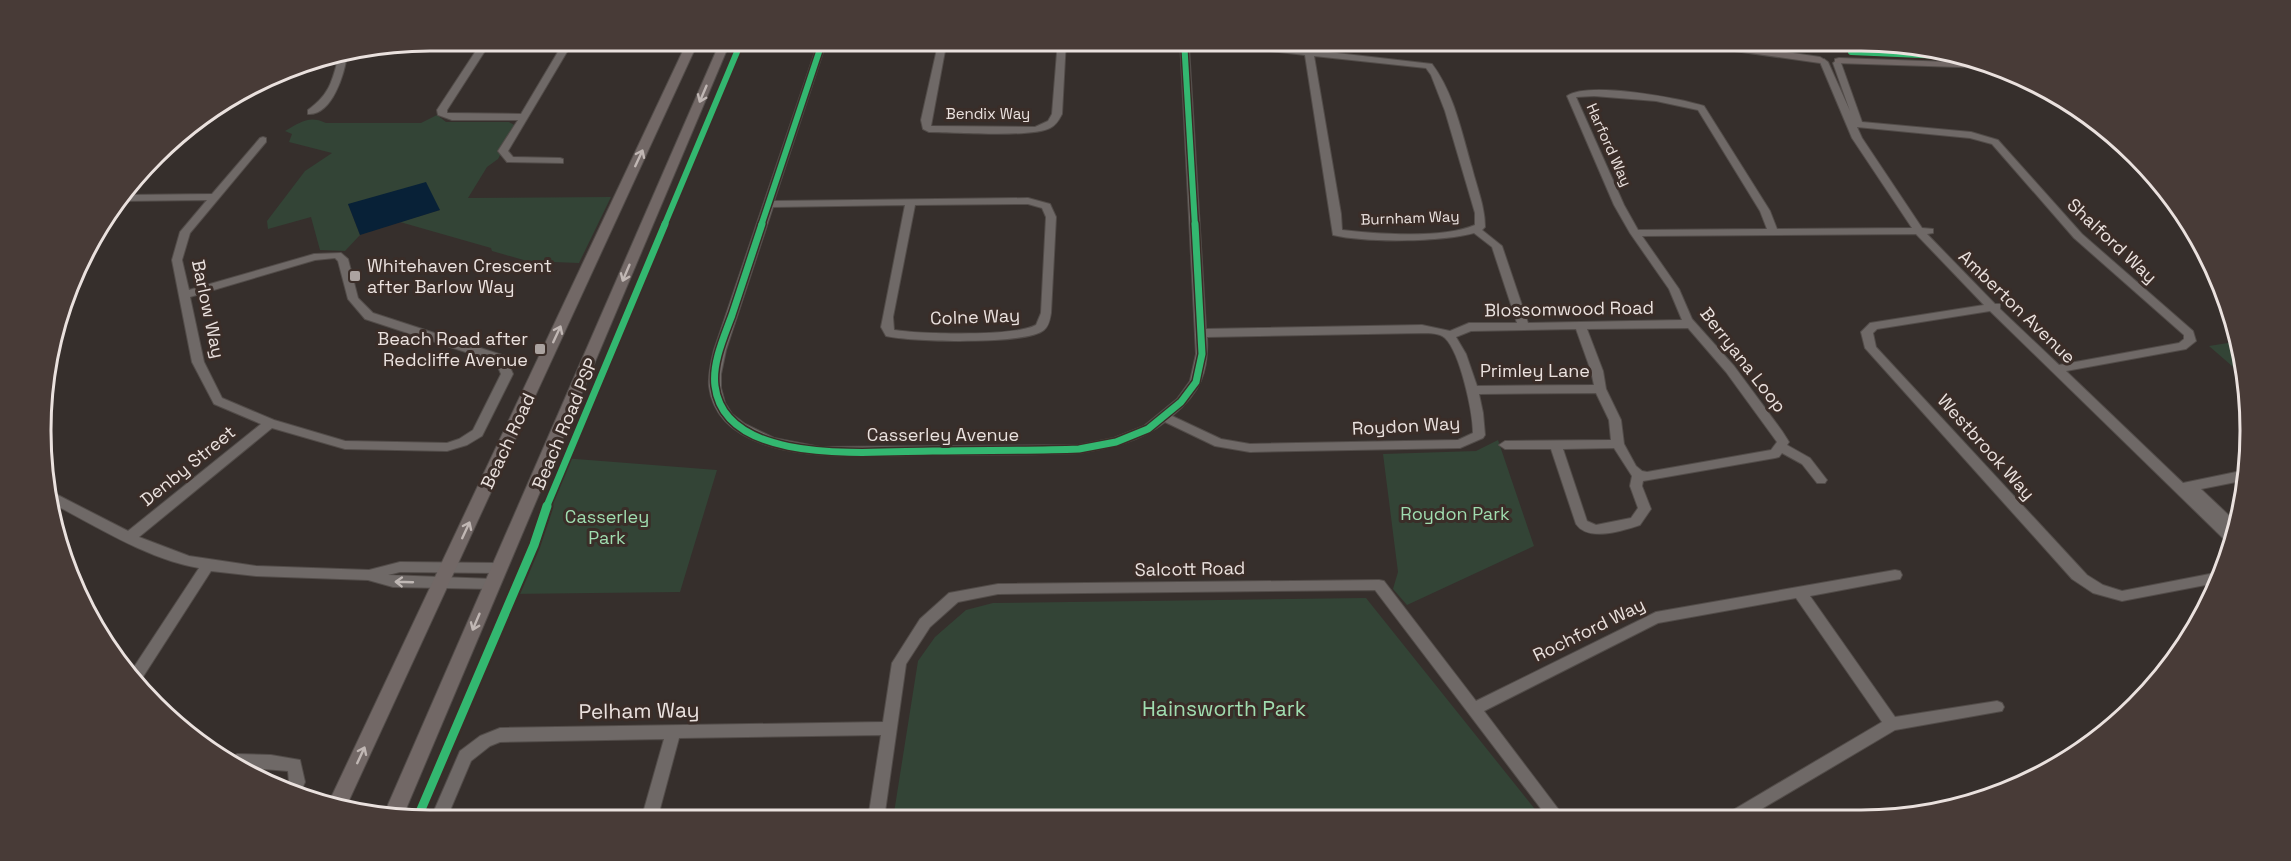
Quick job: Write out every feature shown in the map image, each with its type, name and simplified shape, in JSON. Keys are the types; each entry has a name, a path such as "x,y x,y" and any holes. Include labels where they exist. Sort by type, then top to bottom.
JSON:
{"main road":[{"name":"Beach Road","path":"340,799 689,51"},
{"path":"396,808 721,51"},
{"path":"1765,51 1829,59 1962,65"},
{"path":"1784,51 1829,59 1946,61"}],"street":[{"path":"481,51 442,110 443,115 524,117"},
{"path":"560,160 510,160 503,151 563,51"},
{"name":"Casserley Avenue","path":"819,51 720,350 714,388 722,408 730,418 764,441 798,449 820,451 1079,448 1131,438 1165,417 1181,402 1196,382 1202,354 1185,51"},
{"name":"Bendix Way","path":"941,51 926,127 929,129 1035,130 1050,125 1056,120 1061,51"},
{"name":"Burnham Way","path":"1285,51 1429,66 1435,70 1480,213 1480,226 1476,230 1453,235 1337,233 1336,214 1309,54"},
{"name":"Amberton Avenue","path":"1829,59 1868,158 1924,231 1996,307 2185,487 2226,532"},
{"path":"310,112 326,103 334,91 341,62"},
{"name":"Harford Way","path":"1635,233 1619,205 1571,96 1575,93 1591,92 1674,100 1701,108 1765,212 1774,233"},
{"name":"Shalford Way","path":"1855,125 1971,135 1995,142 2078,236 2189,334 2190,341 2182,346 2061,368"},
{"name":"Barlow Way","path":"184,295 314,257 337,255 343,259 354,299 369,316 501,359 507,374 478,432 463,442 447,447 345,445 270,423 218,401 198,363 184,295 177,260 186,232 263,140"},
{"path":"130,198 215,196"},
{"name":"Colne Way","path":"769,204 1029,201 1046,206 1051,217 1046,313 1040,328 1029,333 1010,334 909,336 890,333 887,327 888,317 910,203"},
{"path":"1476,230 1497,246 1524,327"},
{"path":"1635,233 1924,231"},
{"name":"Berryana Loop","path":"1635,233 1674,289 1688,320 1730,369 1778,434 1783,442 1782,447"},
{"name":"Westbrook Way","path":"1996,307 1874,326 1867,332 1868,340 1871,348 1936,420 2077,575 2092,587 2108,594 2122,596 2210,579"},
{"name":"Blossomwood Road","path":"1449,336 1468,327 1692,324"},
{"path":"1581,326 1597,371 1600,389 1615,420 1618,444 1638,476 1647,477 1775,454 1782,447 1806,461 1821,480"},
{"path":"1202,333 1422,329 1435,330 1449,336"},
{"name":"Roydon Way","path":"1165,417 1219,443 1232,446 1282,448 1460,444 1471,441 1479,435 1480,428 1459,348 1449,336"},
{"name":"Primley Lane","path":"1471,390 1600,389"},
{"name":"Denby Street","path":"129,538 270,423"},
{"path":"1555,444 1582,524 1595,530 1635,522 1645,509 1636,486 1638,476"},
{"path":"1505,445 1618,444"},
{"path":"2185,487 2237,477"},
{"name":"Amberton Avenue","path":"2185,487 2228,524"},
{"path":"57,500 129,538 187,561 208,565 256,571 368,575 393,582 445,576 496,576"},
{"path":"138,673 208,565"},
{"name":"Rochford Way","path":"1473,709 1656,618 1895,575"},
{"name":"Salcott Road","path":"877,810 899,663 925,623 954,597 998,590 1379,585 1551,810"},
{"path":"1800,592 1893,724"},
{"path":"1747,810 1893,724 1997,707"},
{"name":"Pelham Way","path":"442,810 465,756 485,741 500,735 890,728"},
{"path":"652,810 673,732"},
{"path":"246,762 295,765 296,785"}],"green space":[{"path":"437,115 446,122 509,122 516,126 498,159 487,167 468,198 611,197 579,263 527,261 492,251 491,248 400,222 440,210 348,204 360,235 345,251 320,250 311,217 268,229 267,221 305,171 332,153 289,142 292,134 285,131 310,120 326,123 421,123"},
{"path":"2230,343 2235,369 2209,346"},
{"name":"Roydon Park","path":"1498,440 1534,546 1407,605 1393,589 1398,572 1383,454 1476,451"},
{"name":"Casserley Park","path":"563,458 717,470 680,592 507,594"},
{"name":"Hainsworth Park","path":"1366,598 1536,810 894,810 918,661 935,637 966,610 993,603"}],"water":[{"path":"426,182 440,210 360,235 348,204"}],"cycle path":[{"name":"Beach Road PSP","path":"421,810 534,545 545,511 737,51"},
{"path":"819,51 720,350 715,388 719,404 740,428 771,442 820,451 1079,449 1116,442 1148,429 1181,402 1196,382 1202,354 1185,51"},
{"path":"1851,52 1914,55"}],"place":[{"name":"Whitehaven Crescent after Barlow Way","path":"355,276"},
{"name":"Beach Road after Redcliffe Avenue","path":"540,349"}]}
